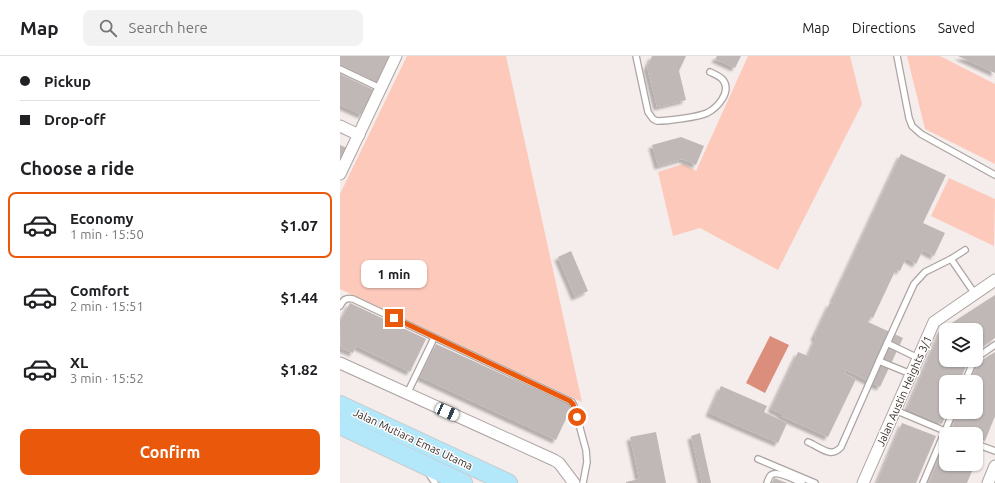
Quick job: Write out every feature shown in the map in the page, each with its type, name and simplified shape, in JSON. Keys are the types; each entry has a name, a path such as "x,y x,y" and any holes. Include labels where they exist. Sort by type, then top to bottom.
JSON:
{"main road":[{"name":"Jalan Mutiara Emas Utama","path":"340,405 508,483"},
{"name":"Jalan Mutiara Emas Utama","path":"340,425 463,483"},
{"path":"476,469 486,483"}],"street":[{"path":"340,174 396,56"},
{"path":"340,126 359,135"},
{"name":"Jalan Austin Heights 3/1","path":"863,483 934,322 995,280"},
{"path":"340,363 554,460 559,463 574,483"},
{"path":"988,483 995,466"}],"lane":[{"path":"636,56 648,112 653,119 657,121 702,115 715,108 722,100 726,86 719,77 710,72"},
{"path":"896,56 909,118 914,129 920,134 995,176"},
{"path":"340,70 380,88"},
{"path":"808,442 830,453 837,452 841,447 914,284 925,272 966,250"},
{"path":"951,259 975,294"},
{"path":"340,306 344,300 350,298 353,299 570,401 574,406 586,450 587,462 582,483"},
{"path":"408,394 434,338"},
{"path":"887,343 918,358"},
{"path":"983,353 995,345"},
{"path":"879,361 910,374"},
{"path":"895,410 939,428"},
{"path":"923,483 939,445"},
{"path":"983,447 995,451"},
{"path":"758,460 815,483"},
{"path":"421,463 436,483"},
{"path":"767,483 773,473 777,473 802,483"}],"shaded area":[{"path":"407,56 506,56 582,402 340,289 340,194"},
{"path":"748,56 850,56 862,104 778,270 700,228 673,236 658,172 683,164 696,171"},
{"path":"907,56 940,56 995,84 995,164 925,129"},
{"path":"949,178 995,199 994,246 931,216"},
{"path":"770,336 789,345 765,393 746,383"}],"building":[{"path":"340,56 391,57 378,83 340,64"},
{"path":"652,56 686,56 679,71 686,100 657,107 647,67"},
{"path":"717,56 741,56 735,68 715,59"},
{"path":"958,56 995,56 995,73"},
{"path":"340,74 374,90 362,115 340,105"},
{"path":"681,137 704,146 696,165 682,159 658,166 652,145"},
{"path":"340,145 347,148 340,162"},
{"path":"901,154 946,175 923,223 945,233 934,256 923,250 916,264 906,258 900,271 896,269 873,318 871,317 868,322 903,338 880,387 846,370 844,373 856,379 828,437 781,416 781,414 771,409 798,352 808,356 816,338 814,337 830,303 832,304 834,300 833,299"},
{"path":"571,251 588,291 575,297 558,257"},
{"path":"995,295 995,338 983,346 983,323 952,323"},
{"path":"350,303 426,339 410,372 356,346 353,353 341,348 340,322"},
{"path":"939,335 939,367 966,367 962,375 939,375 939,419 944,419 942,424 907,409"},
{"path":"436,344 572,406 556,440 420,377"},
{"path":"995,352 995,416 985,441 983,440 983,427 952,427 955,419 983,419 983,375 974,375 977,367 983,367 983,360"},
{"path":"721,386 767,406 764,412 787,423 778,443 709,413"},
{"path":"902,423 936,436 916,483 877,483"},
{"path":"656,432 666,483 626,483 639,479 630,437"},
{"path":"700,433 711,483 702,483 691,436"},
{"path":"939,459 939,471 972,471 967,483 929,483"},
{"path":"774,478 787,483 772,483"}],"route":[{"path":"394,318 572,402 577,417"}]}
